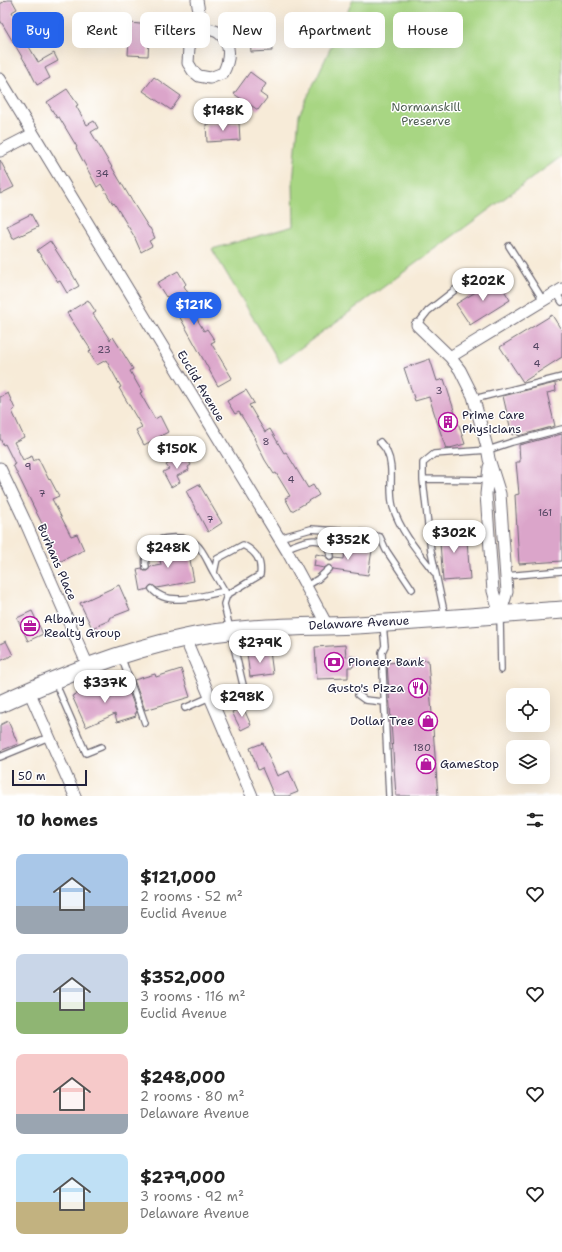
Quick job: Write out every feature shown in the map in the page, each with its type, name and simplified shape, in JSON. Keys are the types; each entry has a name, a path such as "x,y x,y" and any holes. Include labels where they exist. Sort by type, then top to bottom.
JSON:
{"main road":[{"name":"Delaware Avenue","path":"0,704 88,666 185,638 231,632 562,610"}],"street":[{"path":"197,0 199,12"},
{"path":"204,28 218,32 226,42 229,49 228,63 223,73 210,78 199,76 193,71 188,63 189,47 194,38 204,28"},
{"name":"Euclid Avenue","path":"0,79 279,538 327,625"},
{"path":"0,151 33,134"},
{"path":"450,357 543,300 560,294"},
{"path":"417,325 450,357 460,370 474,399 488,455 500,494 507,592 500,615"},
{"path":"488,455 488,480 486,494 493,591 500,615"},
{"name":"Burhans Place","path":"0,468 24,519 88,666"},
{"path":"185,638 252,796"},
{"path":"29,691 75,796"}],"lane":[{"path":"509,246 543,300"},
{"path":"417,325 428,310 470,278"},
{"path":"474,399 561,378"},
{"path":"445,618 431,551 423,479 423,463 434,454 488,455 512,442 562,429"},
{"path":"380,442 387,451 390,462 393,509 400,524 436,574"},
{"path":"423,479 488,480"},
{"path":"279,538 311,529 366,533 380,537 386,550 412,589"},
{"path":"146,567 145,559 149,548 162,539 172,538 190,540 198,545 226,593 224,604 243,685"},
{"path":"285,549 308,540 317,540 328,545 330,548 331,557"},
{"path":"152,589 157,595 166,598 180,599 226,593 260,575 261,566 253,550 243,545 217,559 214,573"},
{"path":"305,587 318,579 329,569"},
{"path":"505,576 562,571"},
{"path":"500,615 501,670"},
{"path":"383,623 385,646 382,652 389,796"},
{"path":"121,656 145,723"},
{"path":"54,680 86,753 101,746"},
{"path":"358,695 365,700 384,702"},
{"path":"185,708 211,697"},
{"path":"0,758 49,737"}],"green space":[{"name":"Normanskill Preserve","path":"353,0 562,0 562,156 280,363 212,249 294,226 293,182 299,115 330,48 385,48 385,12 347,12"}],"building":[{"path":"7,0 12,0 17,9 12,12 12,40 0,20 0,4"},
{"path":"132,23 140,24 140,48 149,48 148,56 128,55 128,48 132,48"},
{"path":"17,48 30,48 38,62 54,53 58,61 45,68 50,78 37,85"},
{"path":"251,48 272,48 272,51 251,52"},
{"path":"250,72 266,84 260,93 267,98 258,110 234,94"},
{"path":"154,77 181,96 171,110 143,91"},
{"path":"67,89 78,105 76,106 87,125 94,121 98,128 91,132 155,238 149,241 152,246 141,252 134,236 114,203 113,204 101,184 97,187 76,148 77,147 59,117 57,118 47,102"},
{"path":"239,123 240,140 207,142 206,124"},
{"path":"0,160 14,187 0,194"},
{"path":"31,214 38,227 13,239 7,226"},
{"path":"50,241 68,269 69,268 79,286 67,293 37,250"},
{"path":"178,271 186,284 184,286 195,305 190,307 204,331 207,329 215,341 211,343 232,378 218,386 182,321 167,296 166,297 157,283"},
{"path":"497,279 510,300 470,325 456,304"},
{"path":"88,300 96,312 93,314 110,340 113,337 133,369 130,371 142,392 140,393 155,419 160,416 168,432 144,445 136,430 142,427 119,388 121,387 106,360 97,365 89,352 91,350 67,313"},
{"path":"552,315 562,331 562,357 523,382 500,347"},
{"name":"Prime Care Physicians","path":"430,359 437,381 444,379 465,444 446,449 429,397 415,401 404,368"},
{"path":"555,383 556,391 547,393 555,426 518,436 518,433 512,435 503,396"},
{"path":"246,390 254,403 249,405 265,432 270,429 284,453 286,452 308,488 313,485 319,495 292,511 285,498 290,496 276,473 274,474 265,460 255,438 239,412 235,414 227,401"},
{"path":"8,393 15,409 12,411 24,437 14,442 23,460 32,456 34,461 38,458 59,496 52,499 71,536 77,534 84,550 57,563 49,546 52,544 13,465 15,464 5,444 3,445 0,438 0,397"},
{"path":"562,434 562,561 519,564 515,495 519,494 516,462 520,462 519,445"},
{"path":"185,454 191,465 188,467 189,470 177,476 180,482 171,487 163,472 169,469 166,465"},
{"path":"199,484 222,523 208,532 186,491"},
{"path":"466,528 470,579 443,581 439,530"},
{"path":"187,544 194,581 157,588 151,585 148,589 141,591 137,569 142,568 144,571 147,571 150,567 161,565 158,549"},
{"path":"346,546 372,550 368,575 333,570 332,566 330,565 324,568 314,566 316,554 326,556 330,561 334,560 335,558 344,559"},
{"path":"119,585 130,610 109,618 110,620 92,628 80,603"},
{"name":"Albany Realty Group","path":"32,611 43,634 28,641 17,618"},
{"path":"6,641 13,655 0,661 0,644"},
{"name":"Pioneer Bank","path":"345,645 346,657 353,656 353,667 348,667 348,678 317,679 315,647"},
{"path":"270,651 273,674 250,677 247,654"},
{"path":"428,660 438,796 396,796 387,663"},
{"path":"181,669 190,697 145,710 134,680 155,674 156,677"},
{"path":"125,681 137,713 135,713 136,716 117,722 115,714 86,727 72,696 95,686 96,690"},
{"path":"243,707 251,725 241,730 232,712"},
{"path":"8,721 18,744 0,751 0,725"},
{"path":"263,743 277,776 289,771 298,792 288,796 274,796 262,768 258,770 250,748"}],"place":[{"name":"Prime Care Physicians","path":"448,422"},
{"name":"Albany Realty Group","path":"30,626"},
{"name":"Pioneer Bank","path":"334,662"},
{"name":"Gusto's Pizza","path":"418,688"},
{"name":"Dollar Tree","path":"428,721"},
{"name":"GameStop","path":"426,764"}]}
